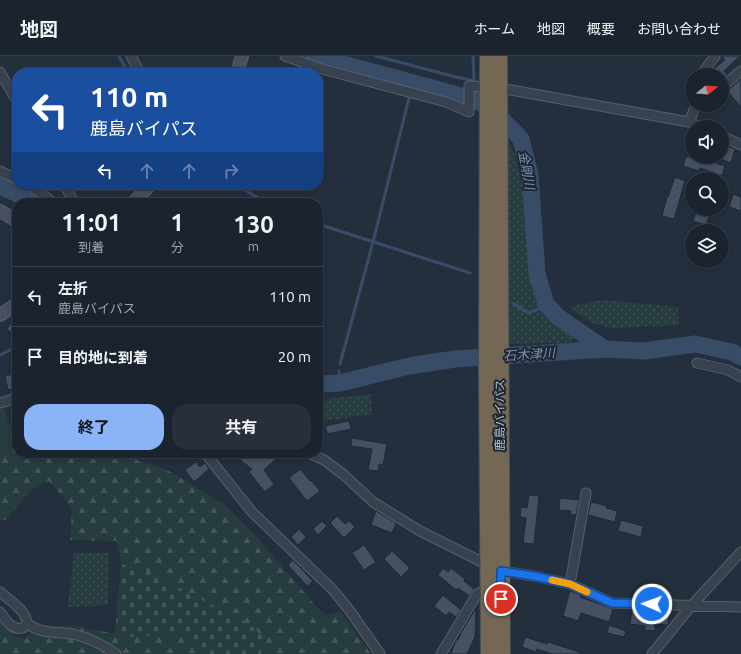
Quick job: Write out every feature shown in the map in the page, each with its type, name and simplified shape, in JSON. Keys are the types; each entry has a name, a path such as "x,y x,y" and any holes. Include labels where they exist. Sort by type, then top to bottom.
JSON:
{"highway":[{"name":"鹿島バイパス","path":"488,56 499,136 493,336"},
{"name":"鹿島バイパス","path":"499,56 493,94 487,119 493,336 495,568 502,654"},
{"name":"鹿島バイパス","path":"489,654 488,589 495,568"}],"street":[{"path":"131,56 137,68"},
{"path":"238,68 242,56"},
{"path":"285,56 319,68"},
{"path":"706,68 715,56"},
{"path":"323,69 446,102 469,112 469,86 493,94 685,121"},
{"path":"729,81 741,71"},
{"path":"0,72 12,93"},
{"path":"729,139 741,144"},
{"path":"0,171 12,177"},
{"path":"36,190 47,198"},
{"path":"138,198 145,190"},
{"path":"0,211 12,218"},
{"path":"0,315 12,307"},
{"path":"697,363 728,370 741,377"},
{"path":"0,402 12,399"},
{"path":"209,458 252,512 333,590 350,611 380,654"},
{"path":"319,458 344,475 373,502 413,527 495,568 570,584 612,603 741,607"},
{"path":"570,584 586,493"},
{"path":"652,654 692,605 741,552"},
{"path":"441,654 477,594 488,589"},
{"path":"0,592 21,611 26,618 27,623 33,628 40,631 78,636 108,647 116,654"},
{"path":"0,612 11,626 20,629 24,628 27,623"}],"green space":[{"path":"508,139 521,169 531,282 539,308 571,335 574,339 571,342 510,344"},
{"path":"602,300 678,307 679,325 611,328 592,323 569,307"},
{"path":"371,394 372,414 323,421 323,399"},
{"path":"0,397 12,431 12,447 0,448"},
{"path":"12,447 12,458 132,458 167,470 224,504 261,542 322,613 327,615 340,611 371,654 261,654 262,636 140,568 121,564 117,541 70,540 72,508 49,481 31,490 6,520 0,520 0,448"},
{"path":"74,553 109,553 108,605 68,607"},
{"path":"121,564 140,568 249,624 262,636 261,654 203,654 183,633 132,637 115,634"},
{"path":"0,617 14,636 25,639 38,625 76,626 132,637 183,633 203,654 0,654"}],"building":[{"path":"722,56 740,56 727,68 715,68 725,60"},
{"path":"741,79 741,107 729,93 729,89"},
{"path":"729,147 735,149 731,163 729,162"},
{"path":"685,160 685,164 719,164 725,166 723,172 711,172 700,168 699,171 683,166"},
{"path":"675,177 685,181 674,219 662,216"},
{"path":"733,194 741,197 741,211 729,207"},
{"path":"695,216 709,216 706,224 693,221"},
{"path":"12,322 12,333 7,329"},
{"path":"12,374 12,393 11,389 8,390 5,376"},
{"path":"349,421 351,429 327,434 325,426"},
{"path":"352,438 387,444 383,465 379,464 378,471 368,470 372,449 351,446"},
{"path":"242,458 277,458 264,470 274,484 265,492 249,472 252,469 240,460"},
{"path":"196,462 200,467 205,463 209,469 194,482 185,470"},
{"path":"300,469 320,491 307,501 289,478"},
{"path":"529,495 539,496 534,544 523,543 526,518 520,517 521,507 527,508"},
{"path":"560,498 579,500 576,515 570,514 571,511 559,510"},
{"path":"591,502 607,506 606,508 617,511 615,522 588,515"},
{"path":"376,511 396,523 392,533 371,525"},
{"path":"337,516 345,524 349,521 355,527 344,538 330,523"},
{"path":"621,520 643,526 641,537 618,531"},
{"path":"322,521 327,526 318,535 313,529"},
{"path":"299,529 306,537 298,545 291,537"},
{"path":"364,545 376,562 364,570 352,553"},
{"path":"392,551 410,568 401,577 384,559"},
{"path":"293,560 313,581 307,586 288,565"},
{"path":"443,568 448,572 451,568 465,579 464,581 474,589 469,596 458,588 456,590 438,575"},
{"path":"570,591 581,595 580,597 613,609 609,622 581,613 578,621 563,616"},
{"path":"443,595 461,610 456,617 449,612 446,616 434,606"},
{"path":"476,608 475,637 467,654 451,654 456,640 458,640"},
{"path":"632,610 669,611 668,625 655,624 655,631 645,630 645,626 630,624"},
{"path":"609,625 626,631 624,637 607,633"},
{"path":"525,637 547,644 548,642 579,652 579,654 552,654 537,649 536,652 522,647"}],"waterway":[{"path":"119,56 125,68"},
{"name":"金剛川","path":"314,56 476,100 492,109 521,139 530,175 537,274 546,304 558,317 605,349"},
{"path":"376,56 474,81 473,56"},
{"name":"金剛川","path":"412,89 415,84"},
{"path":"475,91 476,100"},
{"path":"340,364 373,242 410,94"},
{"name":"石木津川","path":"0,186 24,198"},
{"path":"245,190 258,198"},
{"path":"323,226 470,273"},
{"path":"513,303 528,313 541,308 546,304"},
{"name":"石木津川","path":"323,384 340,383 409,366 455,359 605,349 644,351 695,344 732,352 741,357"},
{"path":"0,355 12,350"},
{"path":"339,371 340,383"}],"slow traffic":[{"path":"552,580 570,584 587,592"}],"route":[{"path":"501,599 501,571 570,584 612,603 652,604"}]}
